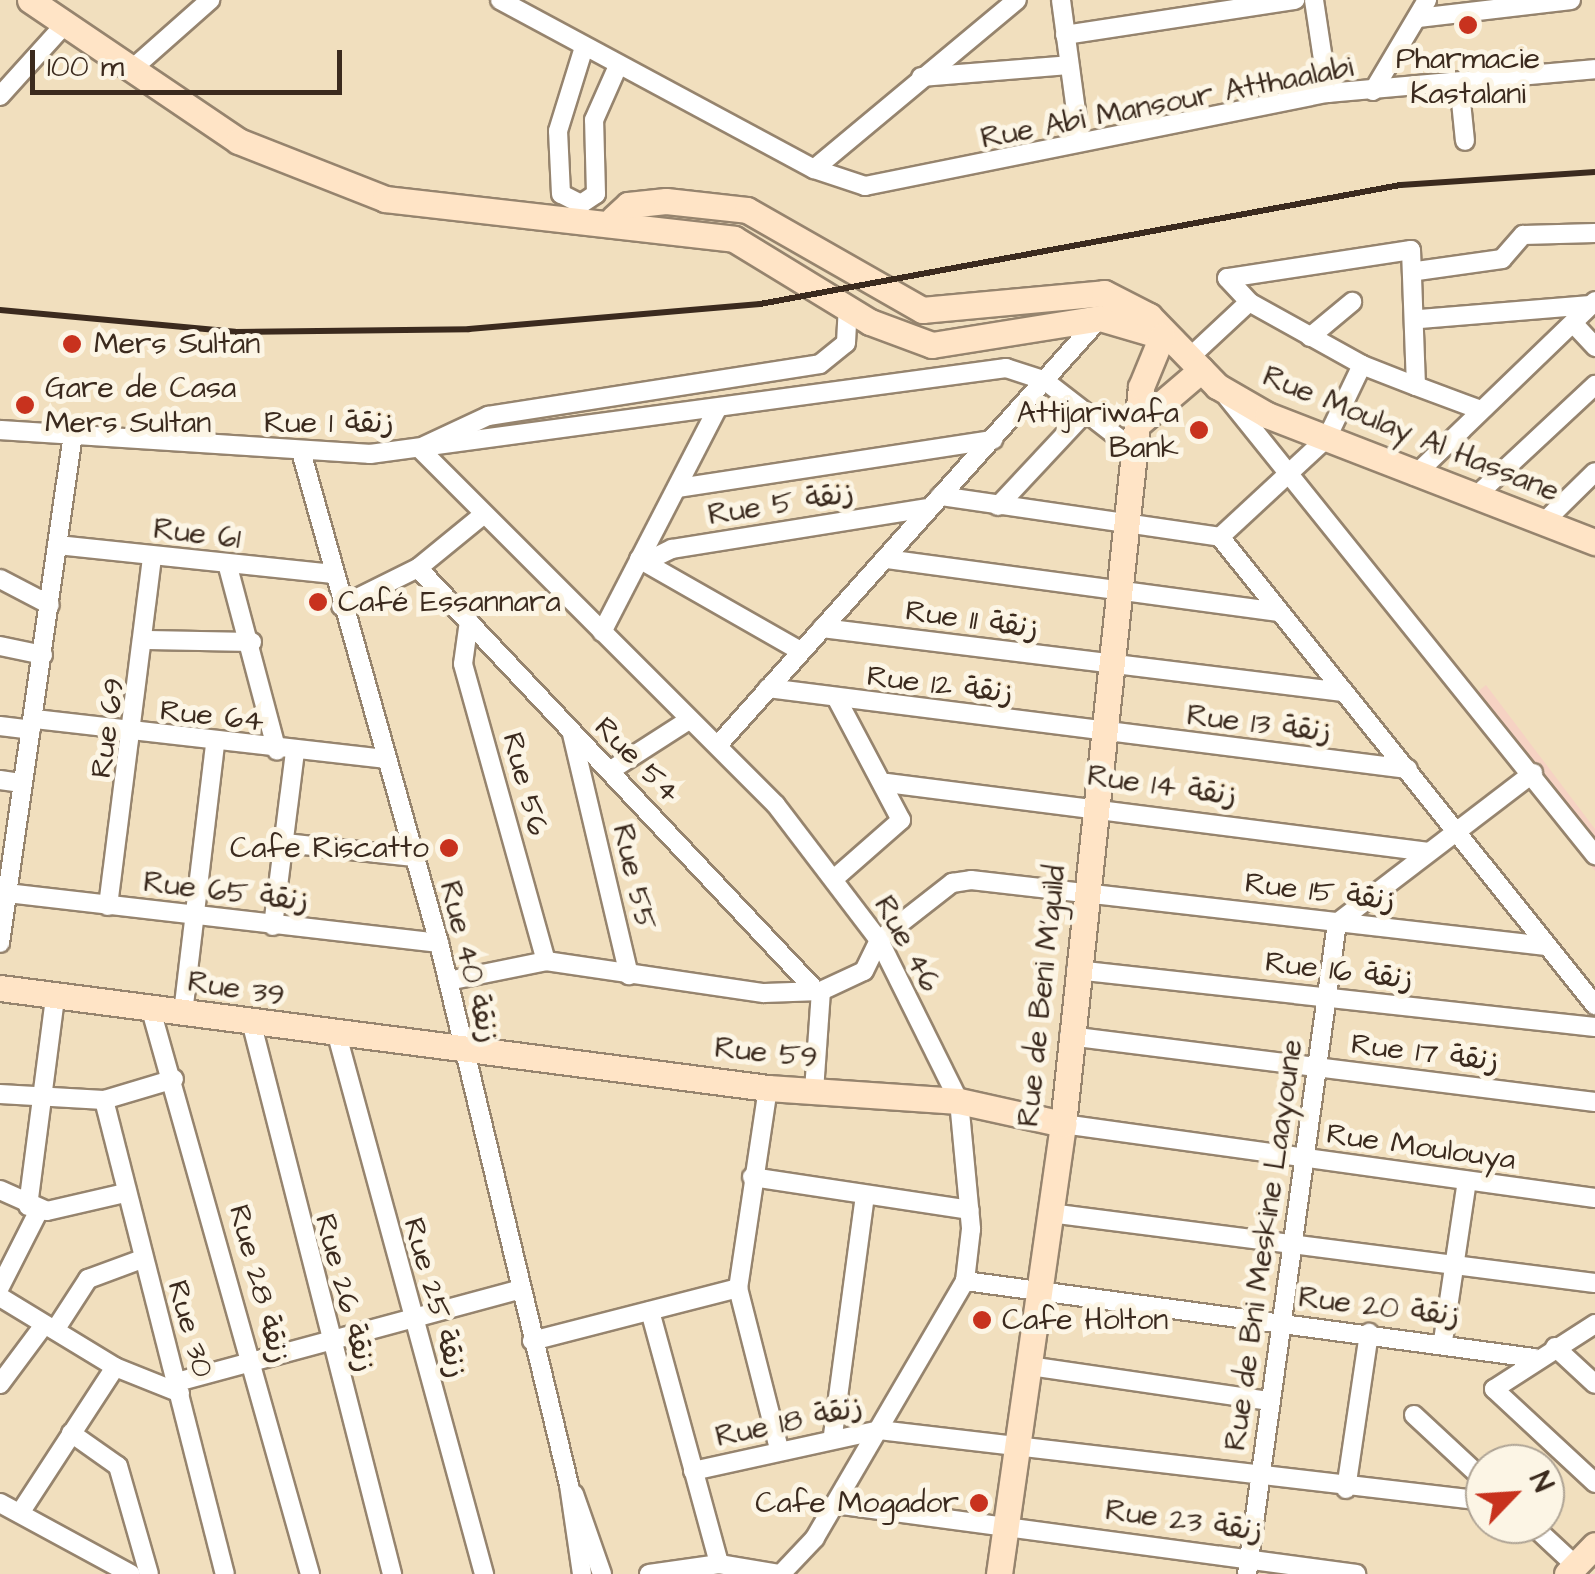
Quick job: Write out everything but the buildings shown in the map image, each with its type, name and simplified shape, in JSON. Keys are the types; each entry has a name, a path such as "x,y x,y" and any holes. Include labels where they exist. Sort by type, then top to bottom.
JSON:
{"street":[{"path":"30,0 238,140 311,176 452,214 581,212 614,218 629,230 734,238 848,307 932,345 1100,318 1162,336"},
{"path":"132,70 210,0"},
{"path":"500,0 617,68 594,120 596,194 581,212"},
{"path":"814,169 1017,0"},
{"path":"1060,0 1080,141"},
{"path":"1065,35 1295,0"},
{"path":"1314,0 1328,93"},
{"path":"1373,91 1428,0"},
{"path":"1418,18 1571,0"},
{"path":"0,96 65,24"},
{"path":"581,212 562,194 558,131 583,50"},
{"path":"921,77 1069,65"},
{"name":"Rue Abi Mansour Atthaalabi","path":"617,68 814,169 889,188 1080,141 1328,93 1595,69"},
{"path":"1459,82 1466,142"},
{"name":"Rue Moulay Al Hassane","path":"614,218 628,205 712,202 778,224 922,310 1104,293 1149,316 1162,336 1202,371 1327,438 1414,476 1595,542"},
{"path":"1418,272 1502,259 1523,235 1595,233"},
{"path":"1416,386 1420,318 1418,272 1411,250 1227,278 1250,302 1362,365 1416,386 1478,409"},
{"path":"1139,423 1202,371 1250,302"},
{"path":"1310,336 1352,302"},
{"path":"1420,318 1592,303"},
{"path":"1414,476 1478,409 1592,303"},
{"path":"420,450 488,416 820,364 846,343 848,307"},
{"path":"718,745 1100,318"},
{"path":"1573,322 1595,347"},
{"name":"Rue de Beni M'guild","path":"999,1574 1063,1124 1094,804 1124,592 1141,387 1162,336"},
{"path":"1362,365 1327,438 1220,537 1277,612 1458,828 1595,1005"},
{"name":"Rue 1 زنقة","path":"0,430 72,441 302,456 420,450 1014,368 1044,380"},
{"path":"1202,371 1533,773 1595,855"},
{"path":"1044,380 1138,454"},
{"path":"1476,496 1595,386"},
{"path":"602,632 716,412"},
{"path":"998,506 1085,413"},
{"path":"678,488 993,440"},
{"path":"0,943 72,441"},
{"name":"Rue 46","path":"420,450 718,745 835,878 878,940 959,1101 970,1210 966,1281 835,1504 780,1574"},
{"name":"Rue 40 زنقة","path":"302,456 331,574 439,943 518,1290 570,1485 602,1574"},
{"path":"1542,524 1595,472"},
{"name":"Rue 5 زنقة","path":"642,560 672,549 934,502 1130,521 1220,537"},
{"path":"341,606 418,568 484,514"},
{"name":"Rue 61","path":"57,546 228,567 331,574"},
{"name":"Rue 69","path":"108,906 148,640 152,557"},
{"path":"888,559 1277,612"},
{"path":"642,560 800,651"},
{"path":"228,567 286,752 285,843 272,926"},
{"name":"Rue 54","path":"418,568 818,991"},
{"path":"0,579 50,605"},
{"name":"Rue 56","path":"469,622 463,664 546,961"},
{"name":"Rue 11 زنقة","path":"822,628 1114,666"},
{"path":"148,640 252,642"},
{"path":"0,646 43,655"},
{"path":"1114,666 1344,692"},
{"name":"Rue 12 زنقة","path":"768,688 1105,734"},
{"path":"835,878 900,820 887,784 838,700"},
{"path":"611,770 690,720"},
{"name":"Rue 64","path":"0,726 33,724 214,746 386,759"},
{"name":"Rue 55","path":"572,734 629,974"},
{"name":"Rue 13 زنقة","path":"1105,734 1408,769"},
{"path":"183,1013 214,746"},
{"path":"1338,923 1533,773"},
{"path":"0,780 22,783"},
{"name":"Rue 14 زنقة","path":"887,784 1094,804 1430,852"},
{"path":"285,843 414,857"},
{"path":"814,1091 818,991 864,971 878,940 952,884 1086,890"},
{"name":"Rue 15 زنقة","path":"1086,890 1546,946"},
{"name":"Rue 65 زنقة","path":"7,893 439,943"},
{"name":"Rue de Bni Meskine Laayoune","path":"1248,1566 1290,1243 1338,923"},
{"name":"Rue 59","path":"448,982 546,961 629,974 818,991"},
{"name":"Rue 16 زنقة","path":"1076,970 1595,1027"},
{"name":"Rue 39","path":"0,988 252,1026 462,1050"},
{"path":"0,1287 34,1208 40,1099 55,997"},
{"name":"Rue 28 زنقة","path":"151,1010 174,1079 310,1574"},
{"name":"Rue 26 زنقة","path":"252,1026 329,1341 392,1574"},
{"name":"Rue 25 زنقة","path":"337,1035 412,1322 484,1574"},
{"name":"Rue 17 زنقة","path":"1069,1036 1595,1102"},
{"name":"Rue 59","path":"462,1050 768,1088 959,1101 1063,1124"},
{"path":"0,1094 104,1100 174,1079"},
{"path":"768,1088 738,1288 779,1450"},
{"name":"Rue 30","path":"104,1100 222,1574"},
{"name":"Rue Moulouya","path":"1063,1124 1595,1198"},
{"path":"752,1177 970,1210"},
{"path":"1442,1341 1467,1180"},
{"path":"0,1190 34,1208 125,1193"},
{"path":"832,1435 864,1196"},
{"path":"1050,1213 1595,1283"},
{"path":"0,1384 88,1279 142,1259"},
{"name":"Rue 20 زنقة","path":"966,1281 1039,1285 1280,1322 1442,1341 1534,1358"},
{"path":"532,1341 738,1288"},
{"path":"0,1297 115,1366 178,1387 252,1362 412,1322 518,1290"},
{"path":"650,1311 719,1564"},
{"path":"1595,1324 1534,1358 1496,1394 1595,1483"},
{"path":"1346,1490 1369,1334"},
{"path":"1555,1347 1595,1384"},
{"path":"20,1513 115,1366"},
{"path":"1028,1366 1269,1400"},
{"path":"1414,1415 1465,1462"},
{"name":"Rue 18 زنقة","path":"693,1471 832,1435 878,1430 1346,1490 1465,1500"},
{"path":"71,1433 118,1466 149,1574"},
{"name":"Rue 40 زنقة","path":"570,1485 582,1574"},
{"path":"0,1503 130,1574"},
{"name":"Rue 23 زنقة","path":"835,1504 1005,1526 1248,1566 1356,1574"},
{"path":"1548,1544 1571,1570 1595,1545"},
{"path":"649,1574 719,1564 780,1574"}],"shaded area":[{"path":"1486,685 1595,829 1595,871 1463,703"}],"railway":[{"path":"0,310 235,332 469,329 760,304 1400,185 1595,172"}],"place":[{"name":"Pharmacie Kastalani","path":"1468,25"},
{"name":"Mers Sultan","path":"72,344"},
{"name":"Gare de Casa Mers Sultan","path":"25,405"},
{"name":"Attijariwafa Bank","path":"1199,430"},
{"name":"Café Essannara","path":"318,602"},
{"name":"Cafe Riscatto","path":"449,848"},
{"name":"Cafe Holton","path":"982,1320"},
{"name":"Cafe Mogador","path":"979,1503"}]}
